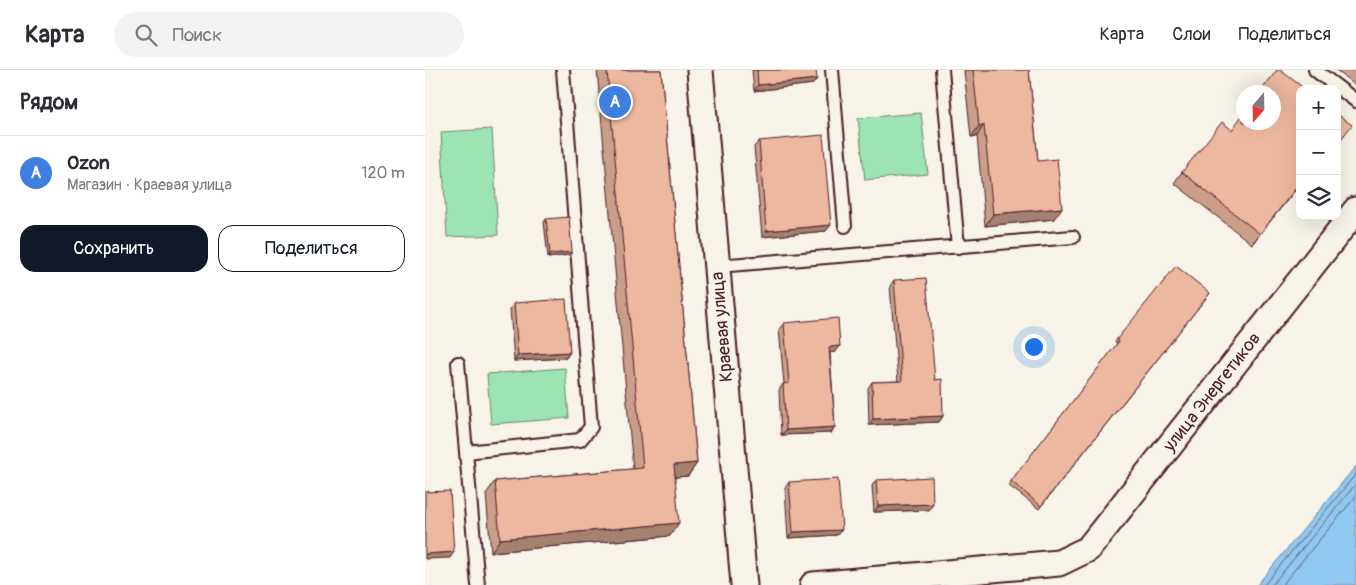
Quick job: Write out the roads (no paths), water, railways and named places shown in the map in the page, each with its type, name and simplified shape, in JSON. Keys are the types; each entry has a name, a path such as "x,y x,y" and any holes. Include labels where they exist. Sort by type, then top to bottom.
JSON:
{"street":[{"name":"Краевая улица","path":"700,70 744,585"},
{"name":"улица Энергетиков","path":"813,585 1059,563 1088,549 1356,210"}],"lane":[{"path":"466,452 579,440 591,427 563,70"},
{"path":"832,70 845,226"},
{"path":"942,70 958,246"},
{"path":"1315,70 1356,101"},
{"path":"717,266 1073,237"},
{"path":"458,362 478,585"}],"water":[{"path":"1356,466 1356,585 1257,585"}],"place":[{"name":"Ozon","path":"615,102"}]}
